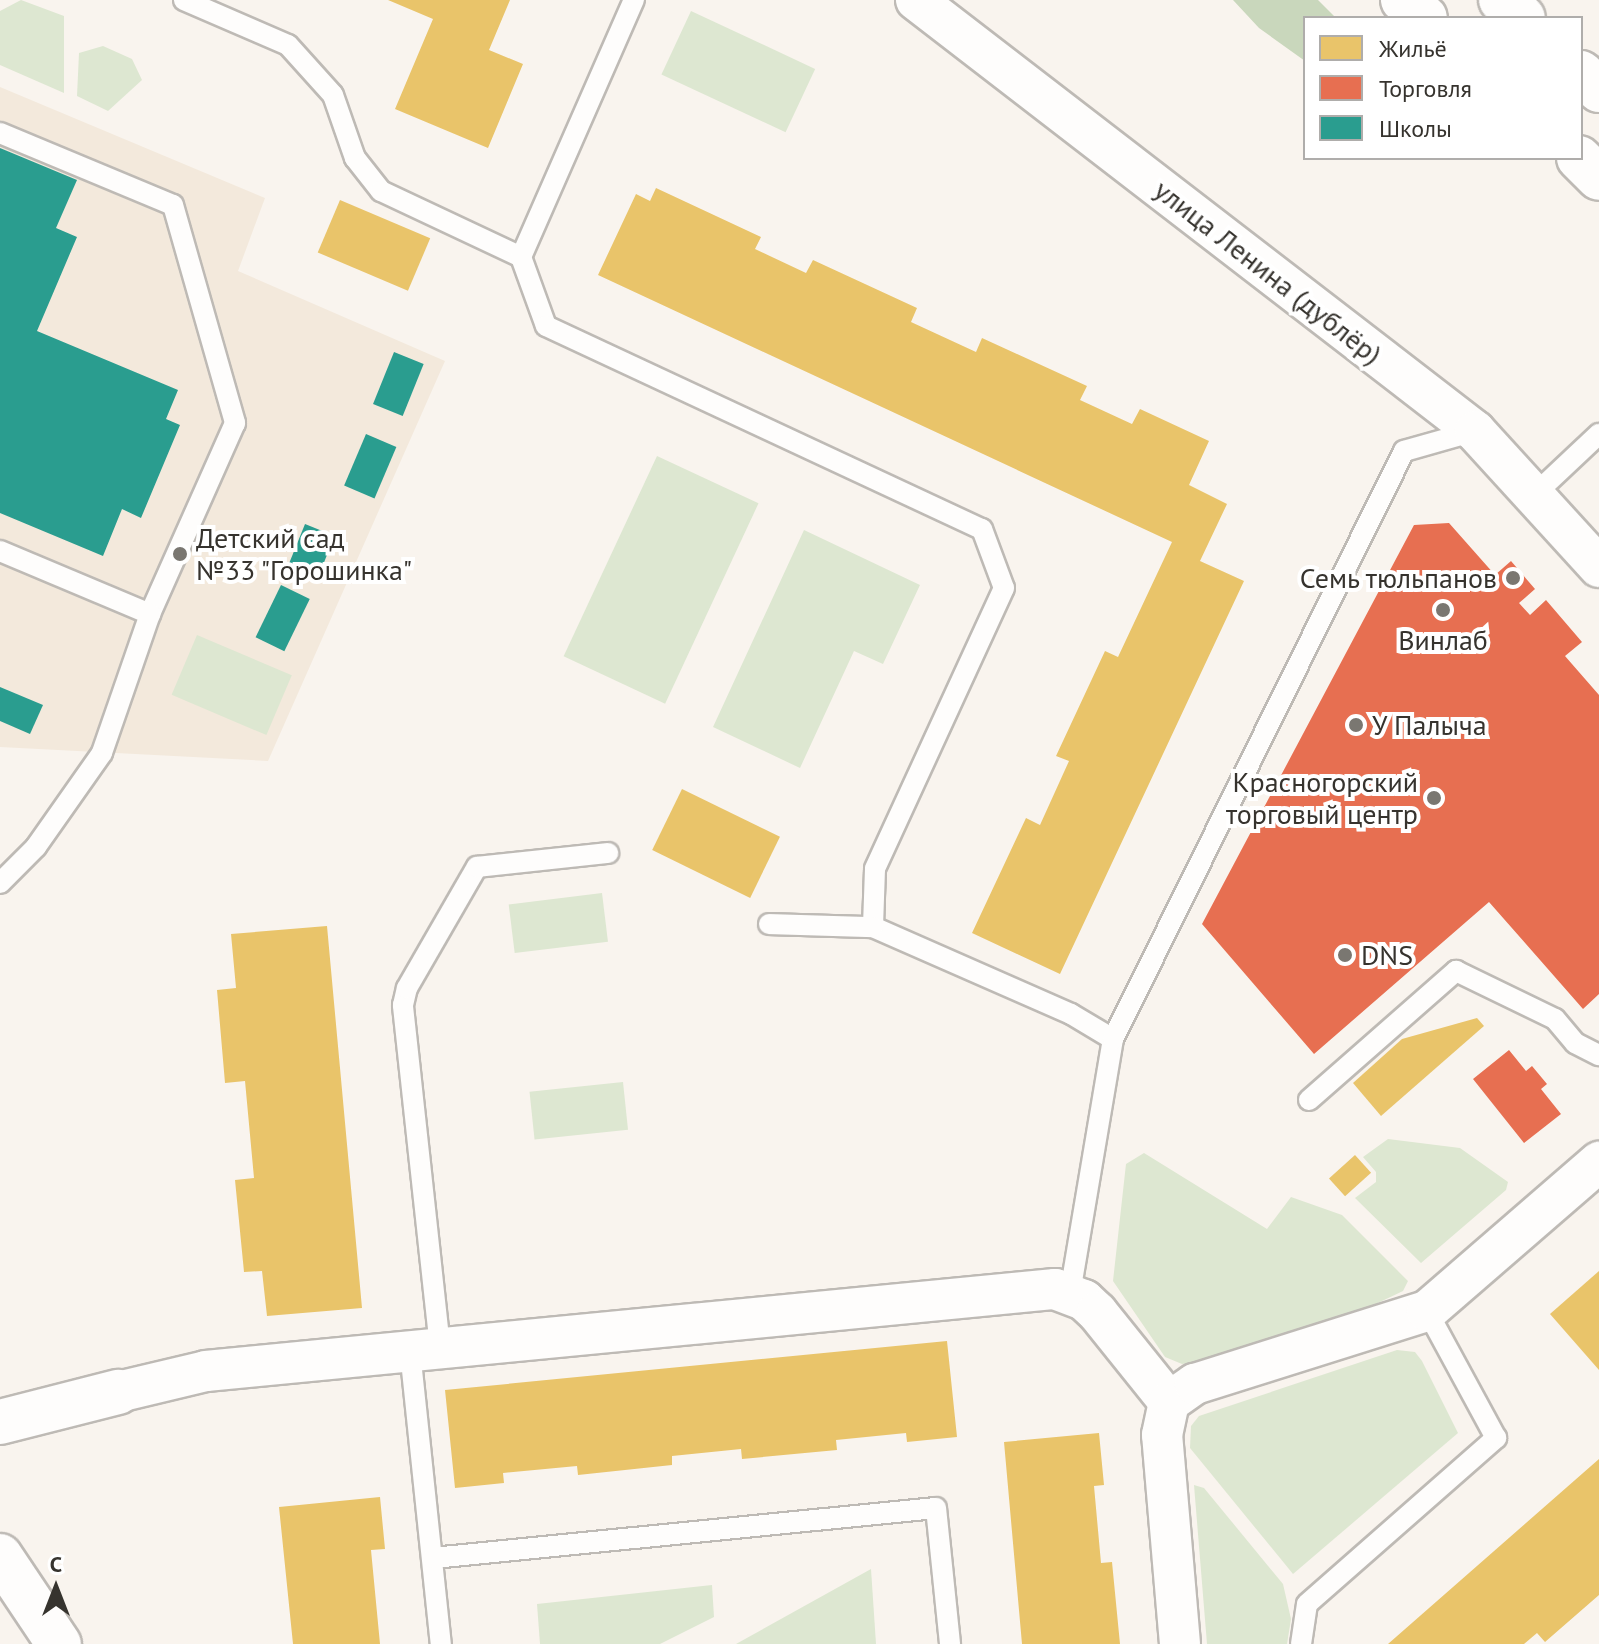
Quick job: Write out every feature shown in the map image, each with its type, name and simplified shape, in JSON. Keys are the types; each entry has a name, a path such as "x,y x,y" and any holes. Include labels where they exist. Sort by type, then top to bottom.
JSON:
{"street":[{"name":"улица Ленина (дублёр)","path":"916,0 1475,431 1599,567"},
{"path":"1403,0 1423,16"},
{"path":"1501,0 1521,16"},
{"path":"1583,75 1599,90"},
{"path":"1581,160 1599,178"},
{"path":"1180,1644 1162,1435 1169,1402 1195,1384 1427,1311 1599,1162"},
{"path":"0,1422 206,1371 1037,1289 1070,1293 1097,1312 1169,1402"},
{"path":"0,1556 59,1644"}],"lane":[{"path":"184,0 288,45 333,95 355,158 381,191 521,257"},
{"path":"634,0 521,257 546,326 982,529 1004,588 875,869 873,927"},
{"path":"0,133 173,205 235,423 150,614 102,753 36,847 0,883"},
{"path":"1070,1293 1113,1039 1404,451 1475,431"},
{"path":"1535,494 1599,434"},
{"path":"0,551 150,614"},
{"path":"441,1644 433,1558 425,1349 403,1005 407,988 477,867 608,853"},
{"path":"769,924 873,927 1071,1014 1113,1039"},
{"path":"1309,1100 1456,971 1555,1019 1575,1043 1599,1055"},
{"path":"1301,1644 1307,1604 1496,1438 1427,1311"},
{"path":"433,1558 936,1508 950,1644"}],"shaded area":[{"name":"Детский сад №33 \"Горошинка\"","path":"0,87 265,198 238,271 445,361 268,761 0,747"}],"green space":[{"path":"21,0 64,16 64,93 0,65 0,11"},
{"path":"1233,0 1318,0 1334,16 1303,16 1303,60 1259,28"},
{"path":"691,11 815,69 786,132 661,74"},
{"path":"103,46 132,59 142,80 108,111 77,96 79,53"},
{"path":"657,456 759,503 665,704 564,656"},
{"path":"804,530 920,585 883,664 854,651 800,768 713,727"},
{"path":"197,635 292,675 266,735 172,695"},
{"path":"602,893 608,942 515,953 509,904"},
{"path":"623,1082 628,1130 535,1140 530,1092"},
{"path":"1388,1139 1460,1148 1508,1182 1506,1190 1421,1263 1355,1198 1376,1182 1376,1172 1363,1157"},
{"path":"1144,1153 1267,1229 1291,1197 1342,1215 1408,1281 1403,1291 1361,1311 1198,1362 1182,1364 1165,1357 1113,1281 1126,1164"},
{"path":"1397,1350 1415,1352 1422,1361 1458,1433 1293,1574 1190,1448 1191,1426 1199,1416"},
{"path":"1194,1485 1204,1488 1283,1584 1291,1619 1287,1644 1207,1644"},
{"path":"871,1569 876,1644 736,1644"},
{"path":"712,1585 714,1617 660,1644 540,1644 537,1604"}],"building: Жильё":[{"path":"388,0 510,0 489,50 523,64 488,148 395,109 433,19"},
{"path":"656,188 761,237 755,249 806,273 813,260 917,308 911,322 976,352 982,338 1087,386 1080,400 1132,424 1140,409 1209,441 1189,485 1227,504 1200,561 1244,581 1060,974 972,933 1026,818 1040,825 1069,761 1056,756 1105,651 1118,657 1172,542 598,275 636,194 650,201"},
{"path":"340,200 430,238 408,291 318,252"},
{"path":"682,789 780,837 750,898 652,850"},
{"path":"327,926 362,1308 267,1316 262,1271 244,1272 235,1180 254,1178 245,1081 225,1083 217,990 236,988 231,934"},
{"path":"1477,1018 1484,1026 1381,1116 1353,1083 1402,1039"},
{"path":"1355,1155 1371,1173 1345,1196 1329,1178"},
{"path":"1599,1271 1599,1370 1550,1314"},
{"path":"947,1341 957,1437 907,1442 906,1433 836,1440 837,1450 742,1459 741,1449 672,1456 672,1465 578,1475 577,1466 503,1473 504,1483 455,1488 445,1390"},
{"path":"1099,1433 1104,1485 1094,1486 1101,1563 1112,1562 1120,1644 1022,1644 1004,1442"},
{"path":"1599,1459 1599,1595 1545,1642 1537,1633 1524,1644 1388,1644"},
{"path":"380,1497 385,1549 371,1550 380,1644 293,1644 279,1507"}],"building: Торговля":[{"name":"Красногорский торговый центр","path":"1449,523 1495,575 1511,561 1535,589 1519,603 1530,615 1546,600 1582,642 1565,656 1599,695 1599,994 1583,1009 1489,902 1314,1054 1202,924 1414,525"},
{"path":"1509,1050 1526,1071 1532,1066 1547,1084 1541,1089 1561,1114 1524,1143 1473,1079"}],"building: Школы":[{"path":"0,148 77,180 56,228 77,237 37,331 178,390 166,419 180,425 141,518 122,509 103,556 0,513"},
{"path":"394,352 424,364 403,416 373,404"},
{"path":"366,434 396,447 374,498 344,486"},
{"path":"305,524 335,536 317,580 287,569"},
{"path":"281,585 310,599 284,651 256,637"},
{"path":"0,687 43,705 30,734 0,721"}],"place":[{"name":"Детский сад №33 \"Горошинка\"","path":"180,554"},
{"name":"Семь тюльпанов","path":"1513,578"},
{"name":"Винлаб","path":"1443,610"},
{"name":"У Палыча","path":"1356,725"},
{"name":"Красногорский торговый центр","path":"1434,798"},
{"name":"DNS","path":"1345,955"}]}
